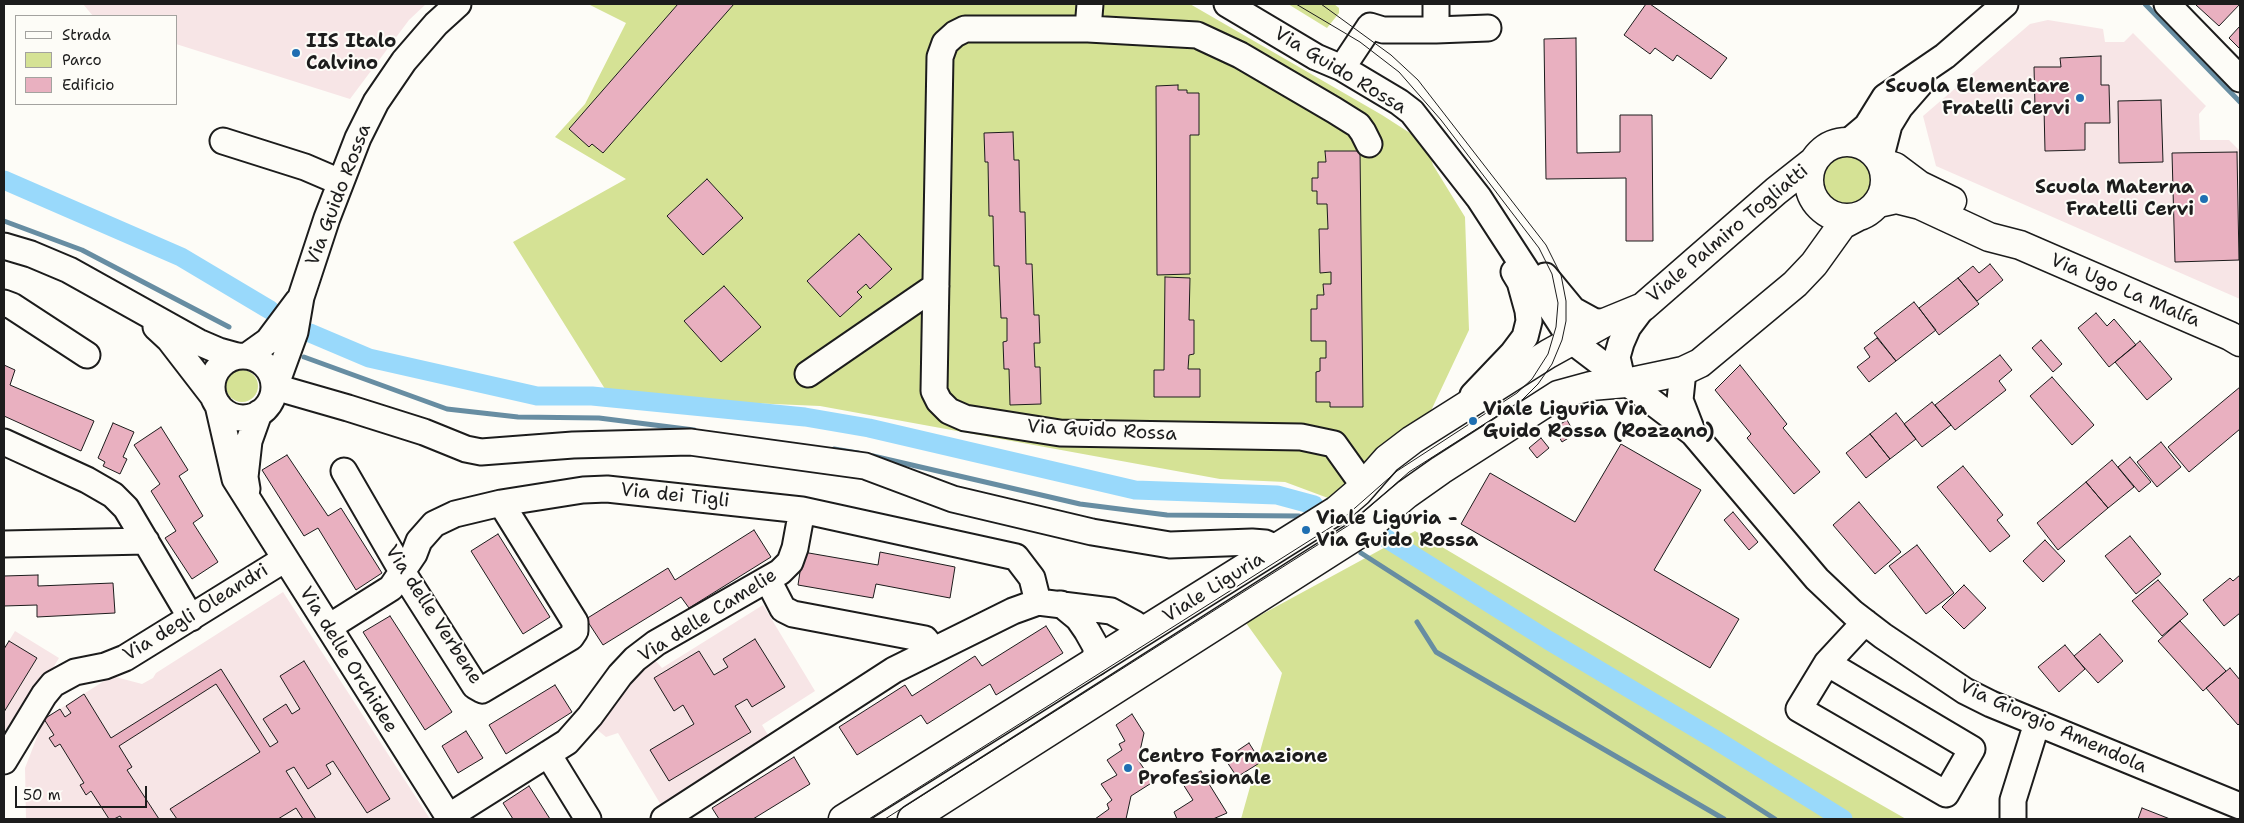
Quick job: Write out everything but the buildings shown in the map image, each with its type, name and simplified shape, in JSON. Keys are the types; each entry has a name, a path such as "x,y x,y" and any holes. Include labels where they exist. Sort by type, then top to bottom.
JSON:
{"main road":[{"name":"Viale Palmiro Togliatti","path":"1572,341 1604,323 1643,307 1828,147 1848,142"},
{"path":"1626,383 1683,371 1700,363 1782,296 1814,264 1842,225 1868,210 1883,193 1886,182 1881,162 1871,150 1860,144 1848,142"},
{"name":"Viale Palmiro Togliatti","path":"1814,161 1809,186 1814,199 1822,209 1833,216 1846,218 1868,210"},
{"name":"Via Ugo La Malfa","path":"1881,162 1895,167 1928,190 1991,221 2020,245"},
{"name":"Via Ugo La Malfa","path":"1868,210 1896,199 1912,203 1990,237 2020,245 2237,339"},
{"name":"Viale Liguria","path":"842,819 1337,510 1364,486 1395,453 1548,354 1572,341"},
{"name":"Viale Liguria","path":"912,819 1362,532 1407,494 1434,475 1558,395 1591,386 1626,383"}],"street":[{"name":"Via Guido Rossa","path":"274,387 297,327 301,297 340,182 358,138 387,86 404,61 436,24 458,4"},
{"path":"1088,29 1090,4"},
{"name":"Via Guido Rossa","path":"1227,4 1316,57 1342,68 1399,102 1412,112 1479,198 1572,341"},
{"path":"1436,4 1436,30"},
{"path":"1848,142 1867,126 1885,98 1944,56 2005,4"},
{"path":"2167,4 2240,79"},
{"path":"1342,68 1370,26 1383,30 1488,28"},
{"name":"Via Guido Rossa","path":"1364,486 1334,444 1301,437 1060,433 965,418 949,412 939,402 934,391 940,57 945,43 955,34 965,29 1088,29 1197,35 1215,42 1358,125 1369,144"},
{"path":"1881,162 1890,125 1900,107 1944,56"},
{"path":"223,141 305,167 340,182"},
{"name":"Via Guido Rossa","path":"1479,198 1503,222 1573,310 1593,321 1604,323"},
{"name":"Via Guido Rossa","path":"1454,414 1513,353 1525,337 1529,321 1520,282 1493,231 1479,198"},
{"path":"4,246 31,254 69,270 207,347 262,362 272,374 274,387 270,402 259,413 242,418 225,412 169,338 127,303"},
{"path":"808,374 936,286"},
{"name":"Via Guido Rossa","path":"242,356 268,342 301,297"},
{"path":"4,304 12,306 87,355"},
{"name":"Viale Palmiro Togliatti","path":"1626,383 1621,375 1617,357 1628,327 1643,307"},
{"path":"1572,341 1626,383"},
{"path":"216,400 213,381 218,368 230,359 242,356"},
{"name":"Via Giorgio Amendola","path":"1683,371 1680,400 1693,433"},
{"name":"Via Giorgio Amendola","path":"1626,383 1693,433 1817,579 1865,622 1922,664 1965,692 2240,806"},
{"path":"274,387 358,411 424,432 466,449 481,452 573,445 690,442 865,466 953,499 1092,532 1170,545 1252,542 1266,543 1276,548"},
{"name":"Via delle Orchidee","path":"216,400 235,479 449,818"},
{"name":"Via delle Orchidee","path":"249,499 245,478 249,441 259,413"},
{"path":"4,442 87,480 113,495 126,508 191,618"},
{"name":"Via delle Verbene","path":"344,471 403,573 475,686 482,690 571,637 575,631 575,622 502,503"},
{"name":"Via dei Tigli","path":"328,627 391,588 403,573 419,541 434,524 455,514 502,503 583,490 607,490 802,510 1016,557 1049,603"},
{"name":"Via delle Camelie","path":"449,818 567,742 580,729 620,675 635,659 656,643 768,580 790,562 795,548 802,510"},
{"path":"4,544 146,541"},
{"name":"Via degli Oleandri","path":"4,761 44,694 54,684 75,672 106,666 125,658 284,559"},
{"path":"768,580 783,609 794,614 925,639 933,649"},
{"path":"664,819 894,670 1013,611 1049,603 1111,611 1135,624 1141,633"},
{"path":"1049,603 1078,618 1088,631 1096,647 1096,662"},
{"path":"1826,663 1972,749 1946,794 1799,709 1826,663 1865,622"},
{"path":"2013,819 2013,800 2037,723"},
{"path":"548,754 588,819"}],"shaded area":[{"name":"IIS Italo Calvino","path":"83,4 426,4 409,20 350,99 178,45 178,15 92,15"},
{"path":"2048,20 2103,29 2105,42 2124,42 2133,33 2206,106 2199,114 2200,140 2229,140 2240,151 2240,299 1936,166 1923,116 2030,24"},
{"path":"283,592 430,819 26,819 25,768 44,719 112,676 142,684 153,678 156,673"},
{"path":"763,605 815,691 762,725 768,735 661,805 618,733 606,737 595,728 647,665 655,660 662,668"},
{"path":"15,631 59,658 4,748 4,649"}],"green space":[{"path":"588,4 1190,4 1382,115 1427,144 1433,165 1465,217 1469,330 1428,417 1328,498 1285,482 1220,479 820,406 610,397 513,242 626,179 555,137 585,104 626,23"},
{"path":"1288,4 1334,4 1339,8 1339,13 1327,28"},
{"path":"1846,153 1856,155 1865,161 1871,170 1873,180 1871,190 1865,199 1856,205 1846,207 1836,205 1827,199 1821,190 1819,180 1821,170 1827,161 1836,155"},
{"path":"242,370 248,371 253,375 257,380 257,392 253,397 248,401 242,402 236,401 231,397 227,392 226,386 227,380 231,375 236,371"},
{"path":"1415,531 1768,740 1906,819 1241,819 1282,673 1246,623"}],"waterway":[{"path":"2145,4 2240,102"},
{"path":"4,180 181,257 270,310"},
{"path":"4,221 82,250 229,327"},
{"path":"310,333 369,358 537,396 592,396 805,417 869,428 1135,490 1277,495 1314,505"},
{"path":"304,357 447,409 518,417 599,418 694,430"},
{"path":"834,449 858,453"},
{"path":"873,456 1080,504 1167,515 1299,516"},
{"path":"1384,537 1548,640 1716,740 1843,819"},
{"path":"1361,553 1775,819"},
{"path":"1417,622 1436,652 1724,819"}],"tram line":[{"path":"869,819 1339,522 1397,471 1517,393 1532,379 1548,354 1556,327 1558,303 1552,274 1539,248 1441,120 1399,72 1360,42 1296,4"},
{"path":"885,819 1349,525 1409,472 1522,400 1538,384 1552,364 1562,340 1566,321 1566,301 1561,275 1546,245 1418,80 1391,55 1321,4"}],"place":[{"name":"IIS Italo Calvino","path":"296,53"},
{"name":"Scuola Elementare Fratelli Cervi","path":"2080,98"},
{"name":"Scuola Materna Fratelli Cervi","path":"2204,199"},
{"name":"Viale Liguria Via Guido Rossa (Rozzano)","path":"1473,421"},
{"name":"Viale Liguria - Via Guido Rossa","path":"1306,530"},
{"name":"Centro Formazione Professionale","path":"1128,768"}]}
